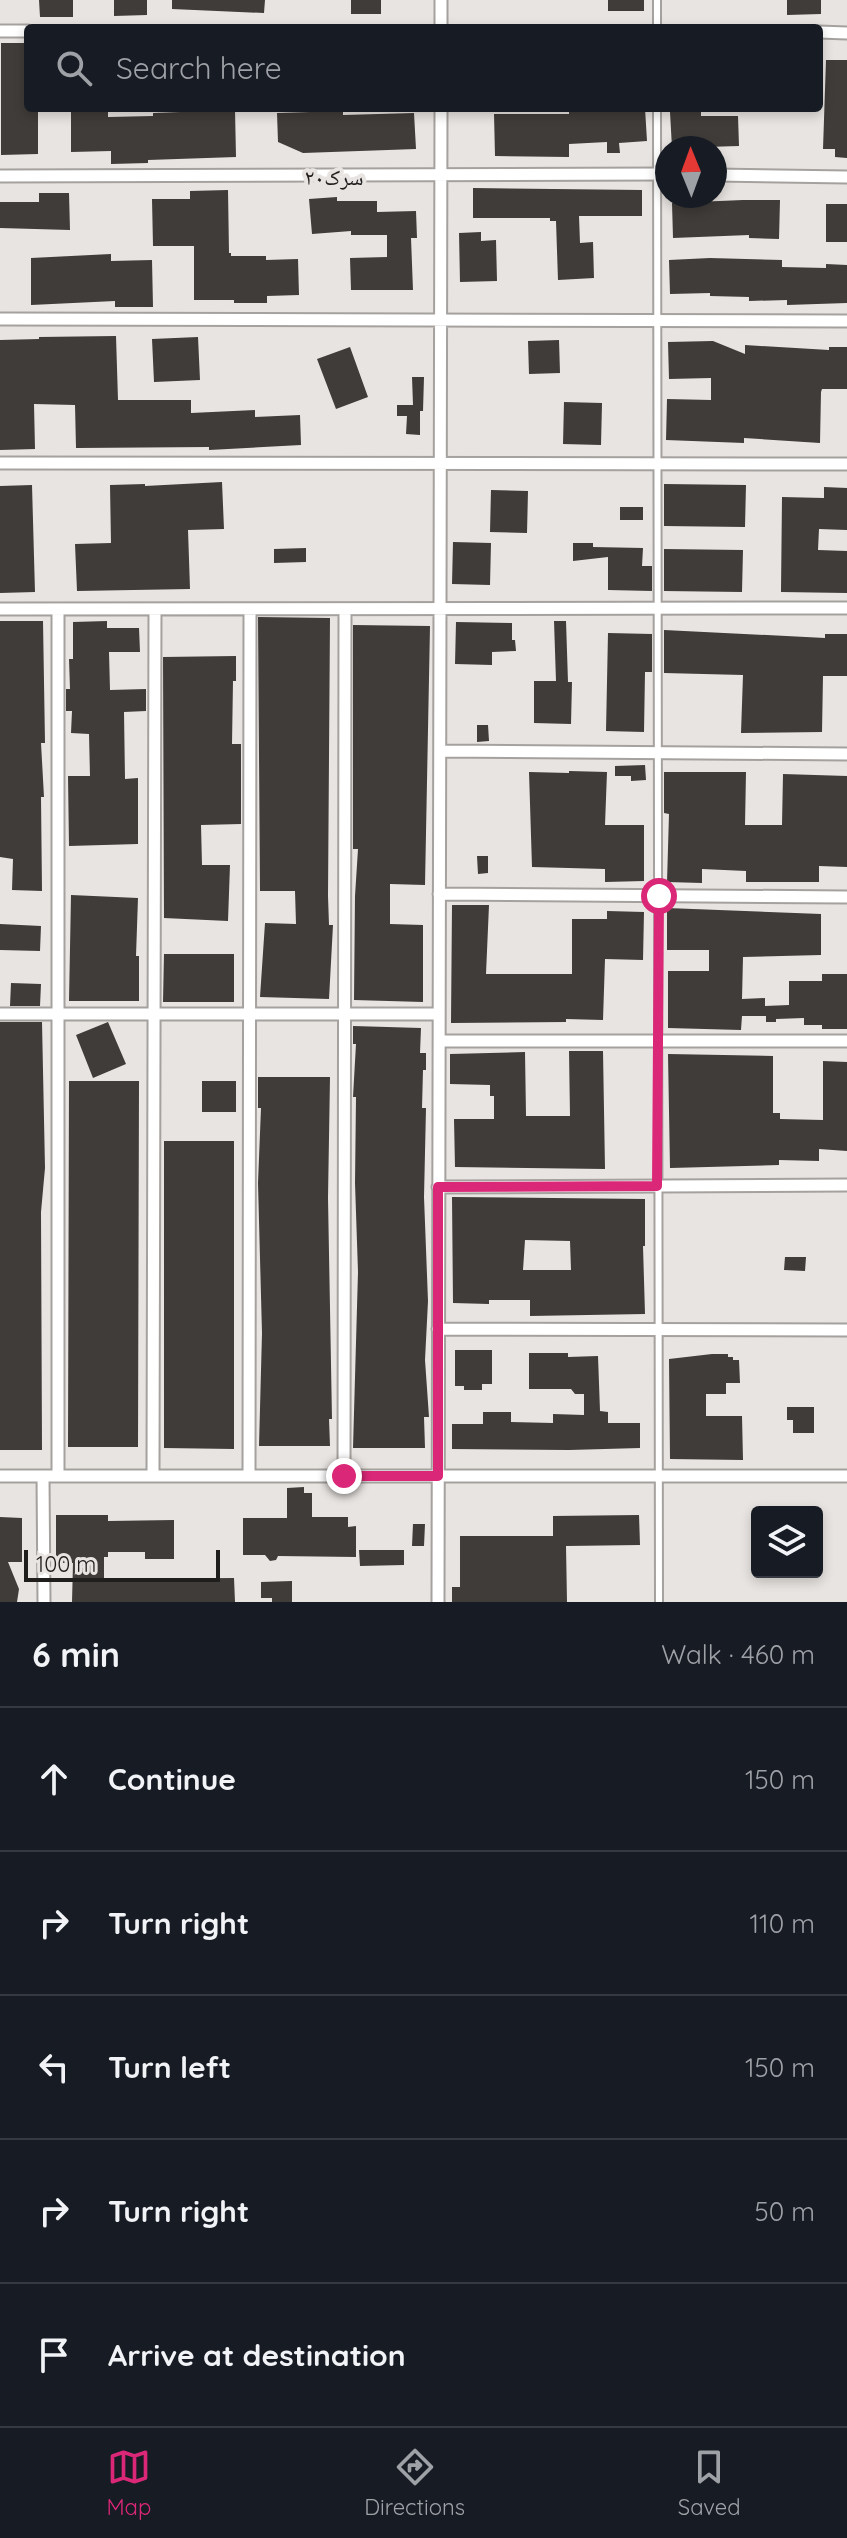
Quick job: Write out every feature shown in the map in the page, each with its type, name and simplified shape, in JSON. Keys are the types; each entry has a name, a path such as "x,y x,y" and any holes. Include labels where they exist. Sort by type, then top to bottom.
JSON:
{"street":[{"path":"441,0 441,24"},
{"path":"0,31 24,31"},
{"path":"823,32 847,33"},
{"path":"438,1602 441,112"},
{"name":"سرک۲۰","path":"0,176 655,174"},
{"path":"727,175 847,177"},
{"path":"0,319 847,321"},
{"path":"0,463 847,464"},
{"path":"0,609 847,608"},
{"path":"58,609 58,1476"},
{"path":"153,1476 155,609"},
{"path":"249,1476 250,609"},
{"path":"344,1476 345,609"},
{"path":"440,751 847,754"},
{"path":"439,894 847,897"},
{"path":"0,1014 439,1014"},
{"path":"439,1041 847,1041"},
{"path":"438,1187 847,1185"},
{"path":"438,1329 847,1330"},
{"path":"0,1476 847,1476"},
{"path":"43,1476 44,1602"}],"lane":[{"path":"657,0 657,24"},
{"path":"657,112 659,136"},
{"path":"659,1602 656,321 661,208"}],"building":[{"path":"39,0 73,0 73,17 40,17"},
{"path":"114,0 147,0 147,15 114,16"},
{"path":"172,0 265,0 264,13 172,9"},
{"path":"351,0 381,0 381,14 351,14"},
{"path":"608,0 644,0 644,11 608,11"},
{"path":"787,0 821,0 821,14 787,15"},
{"path":"1,43 24,43 24,112 38,112 38,154 1,155"},
{"path":"826,60 847,60 847,158 835,157 835,149 823,149"},
{"path":"71,112 108,112 108,117 235,112 236,157 111,164 111,151 71,152"},
{"path":"645,112 647,141 619,143 620,153 607,153 607,142 569,144 569,157 495,156 494,114"},
{"path":"670,112 738,116 739,146 727,146 727,136 671,136"},
{"path":"277,113 414,113 416,149 303,153 278,142"},
{"path":"473,188 642,190 642,216 579,216 580,243 593,242 594,278 558,280 556,221 550,221 550,218 473,218"},
{"path":"228,190 231,256 266,256 266,260 298,259 299,295 267,296 267,303 194,300 194,246 153,246 152,199 190,199 190,191"},
{"path":"39,193 69,193 70,230 0,228 0,202 39,202"},
{"path":"337,197 337,201 377,201 377,212 416,211 417,238 411,238 413,290 351,290 350,258 387,257 387,235 351,235 351,231 312,234 309,199"},
{"path":"780,200 779,239 749,238 749,235 673,238 672,208 727,208 727,201"},
{"path":"826,204 847,204 847,242 826,242"},
{"path":"481,232 481,241 496,240 497,281 460,282 459,233"},
{"path":"111,254 111,261 152,260 153,307 115,307 115,301 31,305 31,258"},
{"path":"669,260 782,260 782,267 847,265 847,303 787,305 787,300 749,301 749,297 710,296 710,293 670,294"},
{"path":"116,336 118,400 191,400 191,413 255,410 255,417 300,415 301,445 209,450 209,447 76,448 75,405 34,404 35,449 0,450 0,340"},
{"path":"198,337 200,380 154,382 152,339"},
{"path":"559,340 560,373 529,374 528,341"},
{"path":"713,341 745,354 745,345 829,350 829,347 847,347 847,389 822,389 821,392 820,443 744,438 744,443 666,440 667,399 711,400 711,378 669,379 668,342"},
{"path":"350,347 368,397 336,409 317,359"},
{"path":"412,377 424,377 420,435 406,434 407,416 397,416 397,405 413,405"},
{"path":"564,402 602,403 601,445 563,444"},
{"path":"222,482 224,529 188,530 190,589 77,591 75,544 111,543 110,485"},
{"path":"664,484 746,485 745,527 664,526"},
{"path":"32,485 35,592 0,593 0,486"},
{"path":"824,487 847,488 847,530 819,529 818,550 847,551 847,593 781,592 782,497 824,498"},
{"path":"491,490 528,491 527,533 490,532"},
{"path":"620,507 643,507 643,520 620,520"},
{"path":"453,542 491,543 490,585 452,584"},
{"path":"573,543 593,543 593,547 643,548 642,566 652,566 652,591 608,590 608,557 573,561"},
{"path":"306,548 306,562 274,563 274,549"},
{"path":"664,549 743,550 742,592 664,591"},
{"path":"258,617 330,618 328,896 329,925 333,925 329,999 260,997 265,923 296,924 295,891 260,891"},
{"path":"0,621 43,621 45,743 41,743 44,797 41,797 42,891 12,890 13,859 0,857"},
{"path":"107,621 107,628 139,628 140,652 109,652 110,690 146,689 146,711 124,712 125,779 138,778 138,844 69,846 68,776 90,776 89,734 71,733 72,711 66,711 66,689 70,689 69,659 73,659 73,622"},
{"path":"554,621 566,621 568,682 572,682 571,724 534,723 534,681 556,681"},
{"path":"456,622 512,623 512,640 515,640 516,651 492,652 492,665 455,664"},
{"path":"353,625 430,626 425,885 390,884 390,924 423,925 423,1002 354,1000 358,849 353,849"},
{"path":"664,630 825,638 825,634 847,634 847,676 823,676 822,732 741,733 743,675 664,673"},
{"path":"608,633 652,634 652,672 645,672 644,732 606,731"},
{"path":"236,656 232,744 241,744 241,824 201,825 202,865 230,865 228,921 164,918 163,657"},
{"path":"477,725 488,725 489,741 477,742"},
{"path":"645,765 646,780 631,781 631,776 615,776 615,766"},
{"path":"529,772 607,772 605,825 644,825 644,881 605,882 605,869 532,867"},
{"path":"664,772 746,772 745,825 782,825 783,774 847,776 847,867 819,866 819,882 746,882 746,871 702,869 702,883 667,882 669,814 664,813"},
{"path":"477,856 488,856 488,873 478,874"},
{"path":"71,895 138,898 136,956 139,956 139,1001 69,1001"},
{"path":"452,905 489,905 486,974 572,974 572,919 607,919 607,911 644,912 643,960 605,959 603,1020 451,1023"},
{"path":"667,908 821,914 821,955 743,957 742,999 765,998 765,1006 789,1005 789,981 822,981 822,974 847,974 847,1029 804,1025 804,1018 766,1022 766,1016 742,1016 741,1030 668,1028 668,971 709,971 709,950 667,950"},
{"path":"0,924 41,926 40,951 0,950"},
{"path":"164,954 234,954 234,1002 163,1002"},
{"path":"11,983 41,984 40,1006 10,1006"},
{"path":"0,1022 42,1022 45,1168 41,1212 42,1450 0,1450"},
{"path":"108,1022 126,1064 93,1078 76,1035"},
{"path":"353,1026 421,1028 420,1053 426,1053 422,1108 426,1108 424,1197 428,1301 425,1360 429,1417 424,1417 425,1448 353,1448 358,1272 356,1097 353,1097 356,1044 353,1044"},
{"path":"569,1051 603,1051 605,1169 455,1167 454,1119 494,1119 494,1096 490,1096 490,1085 450,1084 450,1054 525,1052 526,1116 570,1116"},
{"path":"668,1054 773,1056 773,1113 780,1113 780,1119 823,1120 823,1061 847,1062 847,1151 819,1149 819,1161 779,1160 779,1165 670,1168"},
{"path":"258,1077 330,1077 330,1446 259,1446 262,1333 258,1183 261,1108 258,1108"},
{"path":"69,1081 139,1081 138,1447 68,1447"},
{"path":"202,1081 236,1081 236,1112 202,1112"},
{"path":"164,1141 234,1141 234,1449 164,1448"},
{"path":"452,1197 645,1199 645,1314 530,1316 530,1300 489,1300 489,1304 453,1303","holes":["525,1240 570,1241 571,1270 523,1270"]},
{"path":"785,1257 806,1257 805,1271 784,1270"},
{"path":"455,1350 492,1350 492,1384 482,1384 482,1390 464,1390 464,1386 455,1386"},
{"path":"529,1353 598,1356 600,1411 608,1412 608,1423 640,1423 640,1448 452,1449 452,1424 483,1424 483,1412 511,1412 511,1422 553,1423 553,1414 584,1415 584,1394 575,1394 571,1389 529,1389"},
{"path":"728,1354 733,1360 739,1360 740,1383 726,1383 726,1394 706,1394 706,1416 742,1416 743,1460 670,1459 669,1359"},
{"path":"787,1407 814,1407 814,1433 793,1433 793,1420 787,1420"},
{"path":"304,1487 304,1493 312,1493 312,1517 348,1517 348,1527 356,1526 356,1557 278,1556 270,1561 265,1555 243,1555 243,1518 287,1518 287,1488"},
{"path":"56,1515 108,1515 108,1521 174,1520 174,1559 145,1559 145,1552 108,1552 108,1557 104,1557 104,1579 234,1578 235,1602 72,1602 73,1563 56,1563"},
{"path":"639,1515 640,1545 566,1546 567,1602 452,1602 452,1587 460,1587 460,1536 553,1536 553,1516"},
{"path":"0,1517 22,1518 22,1562 8,1562 19,1589 17,1602 0,1602"},
{"path":"413,1524 425,1524 424,1546 412,1546"},
{"path":"359,1550 404,1550 404,1565 360,1566"},
{"path":"292,1581 292,1602 272,1602 272,1598 261,1598 261,1582"}],"route":[{"path":"344,1476 438,1476 438,1187 657,1186 659,896"}]}
